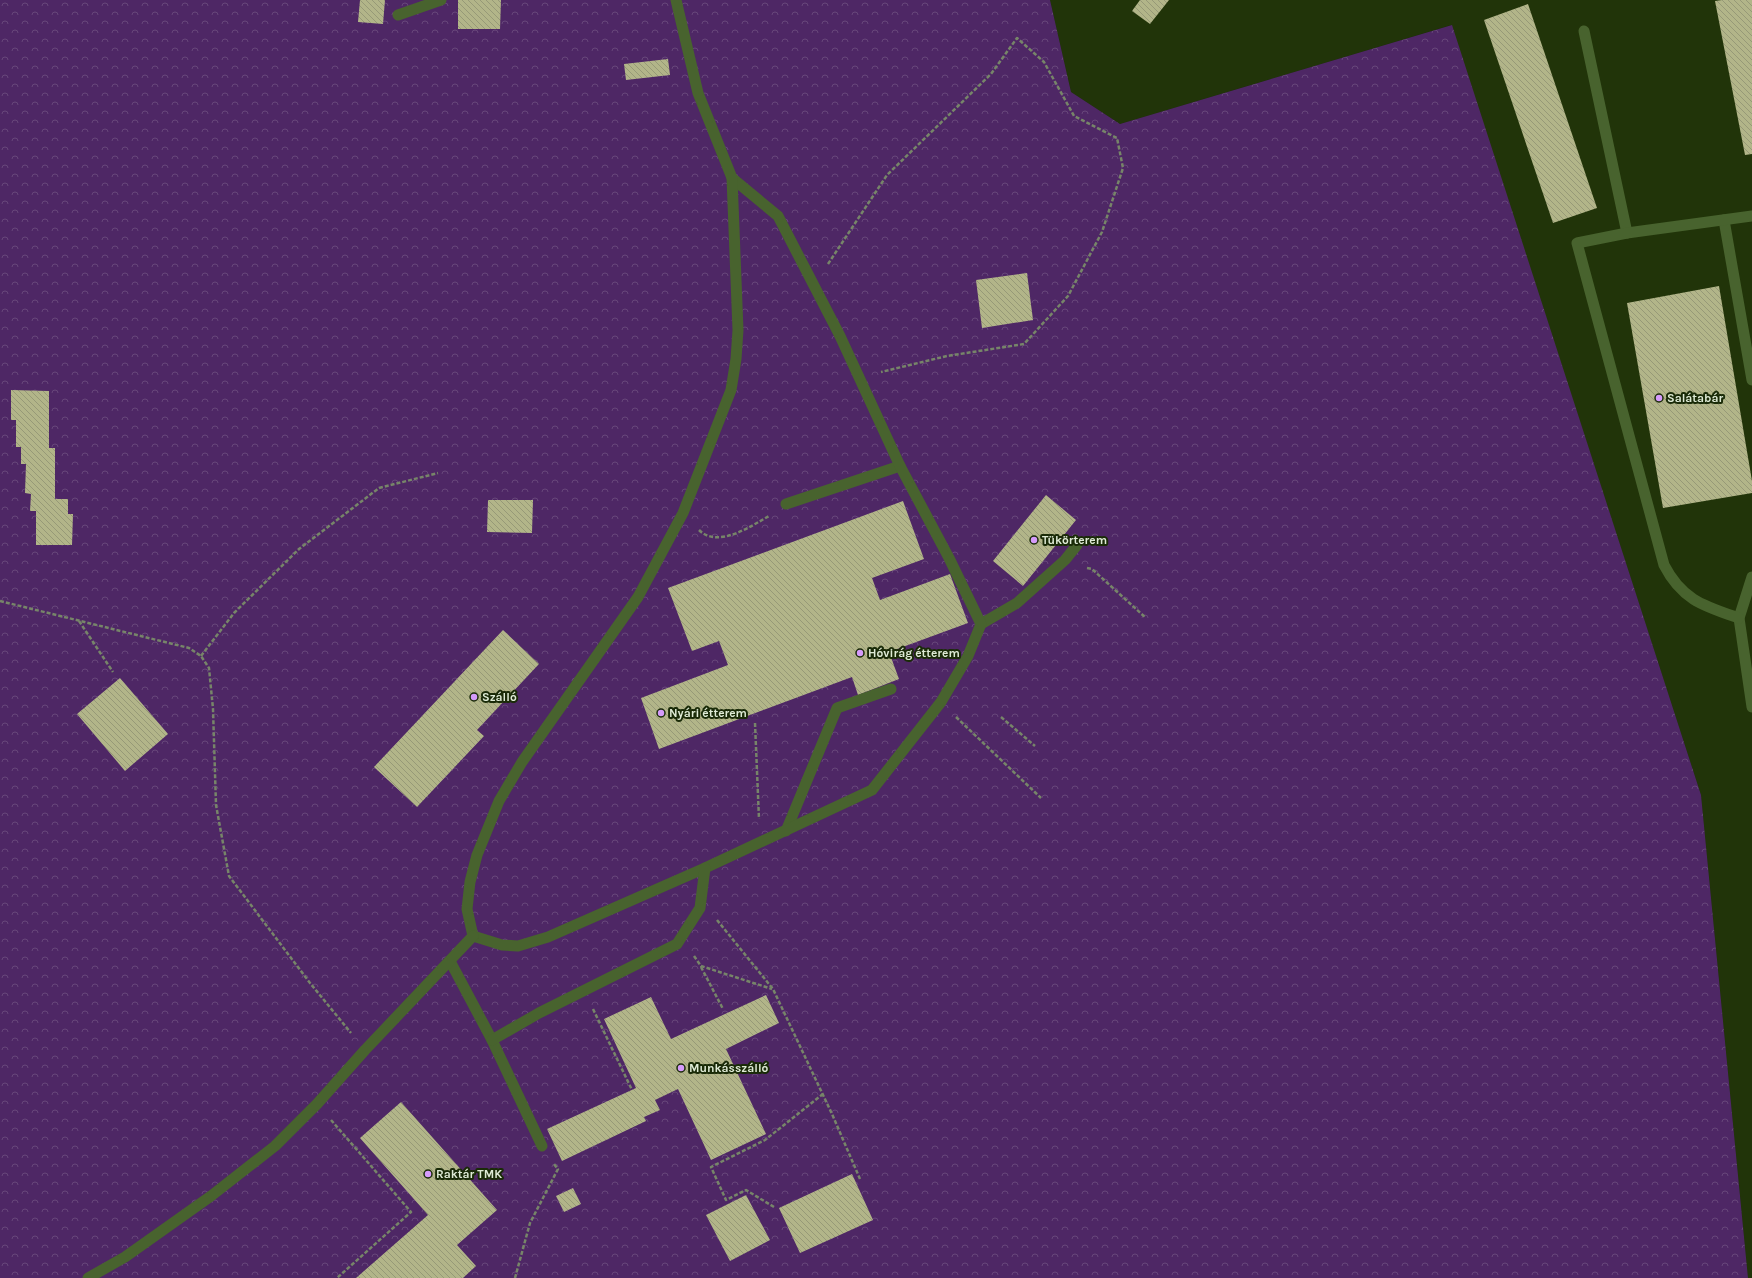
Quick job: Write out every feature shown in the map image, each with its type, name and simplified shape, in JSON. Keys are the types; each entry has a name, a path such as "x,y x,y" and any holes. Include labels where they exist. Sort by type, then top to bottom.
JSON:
{"lane":[{"path":"398,15 441,0"},
{"path":"473,936 467,909 470,882 477,855 499,801 522,762 638,597 684,513 731,390 736,359 738,330 732,178 698,93 676,0"},
{"path":"1584,31 1626,233"},
{"path":"732,178 778,216 861,377 900,466 949,558 981,624"},
{"path":"1739,618 1702,605 1688,597 1678,587 1664,565 1577,243 1626,233 1752,216"},
{"path":"1724,220 1752,380"},
{"path":"786,504 900,466"},
{"path":"473,936 502,945 518,946 548,937 761,843 872,790 941,702 968,656 981,624 1017,603 1065,560 1077,545"},
{"path":"1752,577 1739,618 1752,707"},
{"path":"786,831 837,708 891,689"},
{"path":"492,1040 584,990 677,944 700,908 705,868"},
{"path":"88,1278 125,1257 211,1196 275,1146 318,1104 365,1050 473,936"},
{"path":"450,961 492,1040 542,1146"}],"path":[{"path":"814,286 888,175 991,74 1017,38 1044,62 1074,116 1117,138 1123,168 1102,232 1068,296 1024,344 947,356 861,377"},
{"path":"202,656 234,613 298,548 379,488 438,474"},
{"path":"684,513 702,532 715,538 736,534 770,516 786,504"},
{"path":"1065,560 1092,569 1146,618"},
{"path":"0,601 189,648 202,656 209,668 213,709 216,805 230,876 310,984 365,1050"},
{"path":"78,621 113,672"},
{"path":"941,702 1041,798"},
{"path":"1001,717 1035,746"},
{"path":"755,723 761,843"},
{"path":"700,908 721,923 773,989 823,1094 860,1179"},
{"path":"681,937 701,966 724,1009"},
{"path":"701,966 773,989"},
{"path":"584,990 632,1090"},
{"path":"774,1207 746,1190 726,1200 711,1167 765,1140 823,1094"},
{"path":"318,1104 410,1212 337,1278"},
{"path":"515,1278 530,1223 558,1168 542,1146"}],"shaded area":[{"path":"1050,0 1752,0 1752,1278 1748,1278 1701,795 1451,25 1120,124 1071,92"}],"green space":[{"path":"0,0 1050,0 1071,92 1120,124 1452,25 1701,795 1748,1278 0,1278"}],"building":[{"path":"360,0 385,0 383,24 358,22"},
{"path":"458,0 501,0 500,29 458,29"},
{"path":"1140,0 1169,0 1150,24 1132,11"},
{"path":"1752,0 1752,154 1745,155 1715,1"},
{"path":"1528,4 1597,208 1553,223 1484,20"},
{"path":"668,59 670,75 626,80 624,64"},
{"path":"1027,273 1033,320 982,328 976,280"},
{"path":"1719,286 1752,481 1752,493 1663,508 1627,303"},
{"path":"11,390 49,391 49,448 55,448 55,499 68,499 68,514 73,514 72,545 36,545 36,511 30,511 31,494 25,493 26,464 21,464 21,447 16,447 16,420 11,420"},
{"name":"Tükörterem","path":"1046,495 1076,520 1023,586 993,561"},
{"path":"488,500 533,500 532,533 487,532"},
{"path":"903,501 924,559 872,578 880,600 950,574 968,623 889,652 899,679 858,695 852,677 659,749 641,698 728,665 719,641 692,651 668,588"},
{"name":"Szálló","path":"503,630 539,664 477,730 484,736 417,807 374,767"},
{"path":"120,678 168,734 125,771 77,714"},
{"name":"Munkásszálló","path":"766,995 779,1023 726,1049 766,1134 711,1160 678,1089 655,1100 660,1110 644,1117 646,1121 562,1161 547,1129 636,1088 604,1019 651,997 671,1039"},
{"name":"Raktár TMK","path":"401,1102 497,1210 457,1245 476,1266 463,1278 356,1278 428,1215 360,1138"},
{"path":"852,1174 873,1220 800,1253 779,1208"},
{"path":"573,1188 581,1204 564,1212 556,1196"},
{"path":"746,1195 770,1240 730,1261 706,1215"}],"place":[{"name":"Salátabár","path":"1659,398"},
{"name":"Tükörterem","path":"1034,540"},
{"name":"Hóvirág étterem","path":"860,653"},
{"name":"Szálló","path":"474,697"},
{"name":"Nyári étterem","path":"661,713"},
{"name":"Munkásszálló","path":"681,1068"},
{"name":"Raktár TMK","path":"428,1174"}]}
